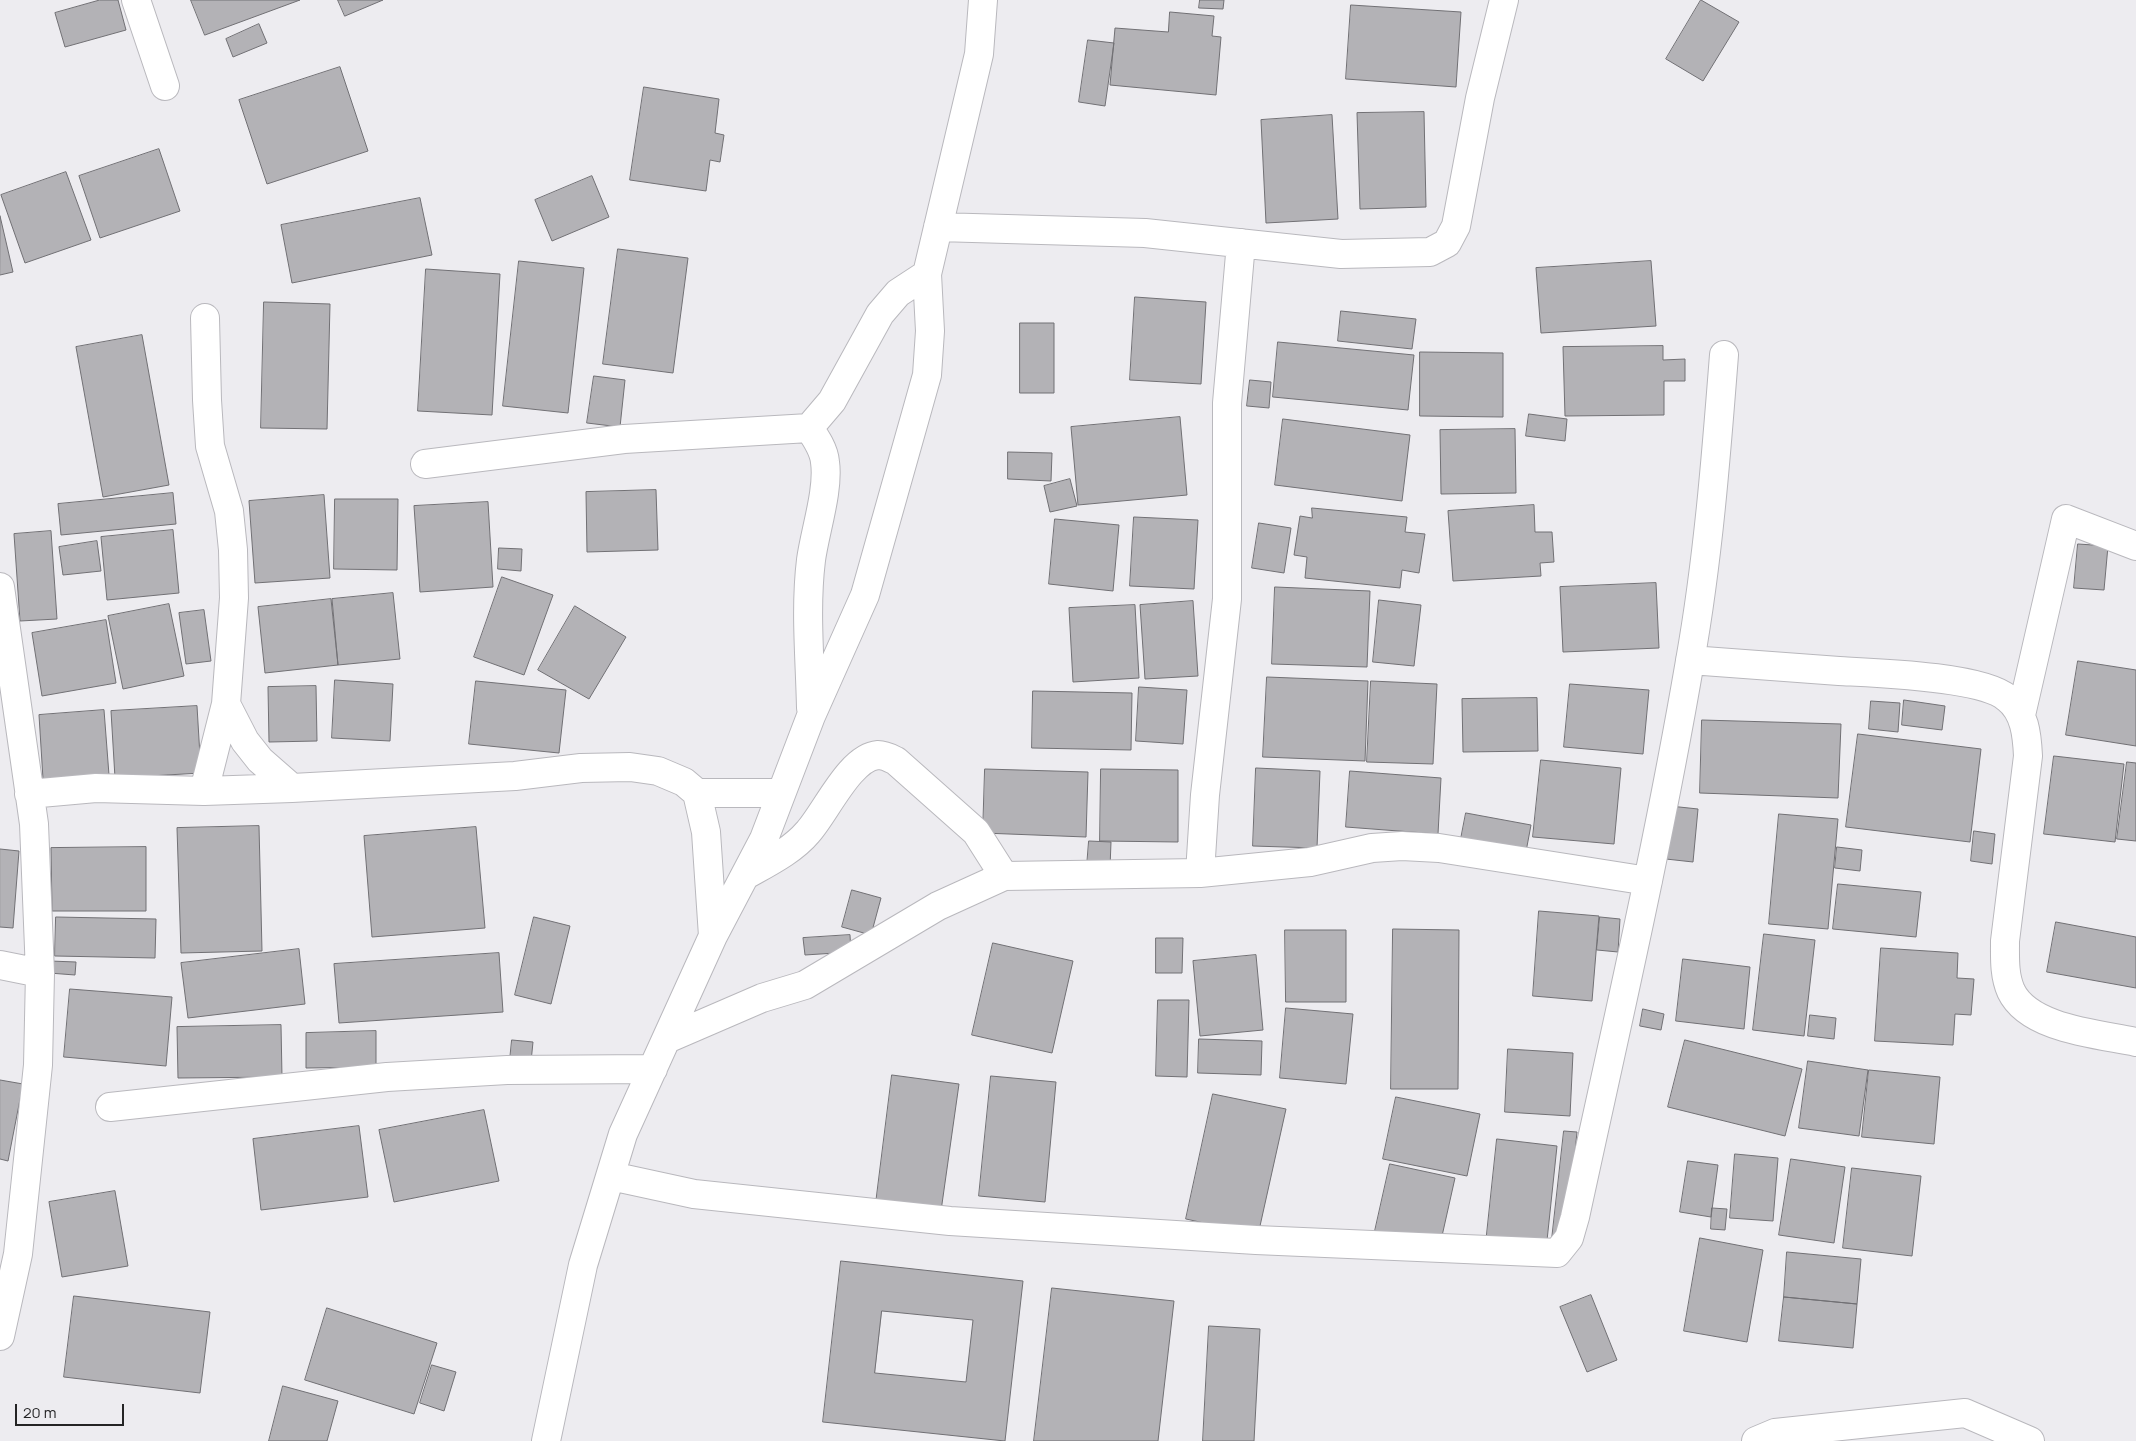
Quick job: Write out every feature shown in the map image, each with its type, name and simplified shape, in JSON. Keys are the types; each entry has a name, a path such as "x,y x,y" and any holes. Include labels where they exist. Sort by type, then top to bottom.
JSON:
{"street":[{"path":"136,0 165,86"},
{"path":"546,1441 584,1265 624,1134 713,936 764,839 811,716 866,595 927,375 930,331 927,274 979,54 983,0"},
{"path":"938,227 1145,233 1341,254 1430,252 1447,243 1456,226 1480,98 1504,0"},
{"path":"1200,874 1205,795 1227,599 1227,403 1241,243"},
{"path":"425,464 624,439 810,428 832,401 880,314 898,293 927,274"},
{"path":"204,790 226,704 234,598 233,550 229,511 210,446 205,318"},
{"path":"611,1176 694,1194 950,1221 1256,1240 1557,1253 1569,1238 1575,1217 1648,881 1690,660 1712,499 1724,355"},
{"path":"810,428 825,460 826,476 811,560 808,606 811,716"},
{"path":"2021,715 2066,519 2136,546"},
{"path":"0,587 34,824 40,973 38,1065 18,1254 0,1336"},
{"path":"1690,660 1914,676 1982,686 2006,697 2021,715 2027,736 2028,756 2005,941 2005,972 2011,991 2022,1008 2057,1026 2136,1042"},
{"path":"226,704 245,741 260,760 292,788"},
{"path":"746,875 788,851 808,833 851,772 861,761 880,755 896,761 976,832 1004,876"},
{"path":"29,794 96,788 204,790 292,788 516,776 581,768 630,767 658,771 684,782 697,794 706,832 713,936"},
{"path":"697,794 781,793"},
{"path":"667,1039 762,998 805,984 938,906 1004,876 1200,874 1310,862 1372,848 1402,846 1439,848 1648,881"},
{"path":"0,965 40,973"},
{"path":"110,1107 387,1077 507,1070 653,1069"},
{"path":"1756,1441 1775,1433 1965,1413 2030,1441"}],"building":[{"path":"100,0 118,0 126,30 65,47 55,13"},
{"path":"191,0 300,0 205,35"},
{"path":"338,0 383,0 345,16"},
{"path":"1200,0 1224,0 1223,9 1199,8"},
{"path":"1701,0 1739,22 1703,81 1666,59"},
{"path":"1351,5 1461,12 1456,87 1346,79"},
{"path":"1170,12 1214,16 1212,36 1221,37 1216,95 1110,85 1115,28 1168,32"},
{"path":"259,24 267,43 233,57 226,39"},
{"path":"1088,40 1114,43 1105,106 1079,102"},
{"path":"340,67 368,151 267,184 239,100"},
{"path":"644,87 719,99 715,133 724,135 720,162 710,160 706,191 630,180"},
{"path":"1424,112 1426,207 1360,209 1357,113"},
{"path":"1332,115 1338,219 1266,223 1261,120"},
{"path":"159,149 180,211 100,238 79,176"},
{"path":"66,172 91,240 25,263 1,195"},
{"path":"592,176 609,217 552,241 535,200"},
{"path":"420,198 432,255 292,283 281,225"},
{"path":"0,216 13,272 0,275"},
{"path":"618,249 688,258 673,373 603,364"},
{"path":"519,261 584,268 568,413 503,406"},
{"path":"1651,261 1656,326 1541,333 1536,268"},
{"path":"426,269 500,274 492,415 418,411"},
{"path":"1135,297 1206,302 1201,384 1130,380"},
{"path":"264,302 330,304 327,429 261,428"},
{"path":"1341,311 1416,319 1412,349 1338,341"},
{"path":"1020,323 1054,323 1054,393 1020,393"},
{"path":"142,335 169,485 103,497 76,347"},
{"path":"1278,342 1414,355 1408,410 1273,397"},
{"path":"1663,346 1663,360 1685,359 1685,381 1664,381 1664,415 1565,416 1563,347"},
{"path":"1420,352 1503,353 1503,417 1420,416"},
{"path":"594,376 625,380 620,427 587,423"},
{"path":"1250,380 1271,382 1269,408 1247,406"},
{"path":"1529,414 1567,419 1565,441 1526,436"},
{"path":"1180,417 1187,495 1078,505 1071,427"},
{"path":"1283,419 1410,435 1402,501 1275,485"},
{"path":"1515,429 1516,493 1441,494 1440,430"},
{"path":"1008,452 1052,453 1051,481 1008,479"},
{"path":"1070,479 1077,506 1050,512 1044,486"},
{"path":"656,490 658,550 587,552 586,492"},
{"path":"173,493 176,524 61,535 58,504"},
{"path":"324,495 330,578 255,583 249,501"},
{"path":"335,499 398,499 397,570 334,569"},
{"path":"488,502 493,587 420,592 414,506"},
{"path":"1534,505 1535,532 1552,532 1554,562 1540,563 1541,576 1453,581 1448,511"},
{"path":"1312,508 1407,517 1405,532 1425,534 1419,573 1402,570 1400,588 1305,578 1307,557 1294,555 1300,516 1312,518"},
{"path":"1134,517 1198,520 1194,589 1130,586"},
{"path":"1055,519 1119,525 1113,591 1049,584"},
{"path":"1259,523 1291,528 1284,573 1252,568"},
{"path":"173,530 179,593 107,600 101,537"},
{"path":"51,531 57,619 20,621 14,534"},
{"path":"97,541 101,571 63,575 59,547"},
{"path":"2078,544 2108,546 2104,590 2074,588"},
{"path":"499,548 522,549 521,571 498,569"},
{"path":"502,577 553,595 524,675 474,657"},
{"path":"1656,583 1659,648 1563,652 1560,587"},
{"path":"1275,587 1370,591 1367,667 1272,664"},
{"path":"393,593 400,659 338,665 332,599"},
{"path":"331,599 338,665 265,673 258,607"},
{"path":"1379,600 1421,605 1414,666 1373,662"},
{"path":"1193,601 1198,676 1145,679 1140,605"},
{"path":"169,604 184,676 123,689 108,616"},
{"path":"1135,605 1139,678 1073,682 1069,608"},
{"path":"575,606 626,637 589,699 538,670"},
{"path":"204,610 211,661 186,664 179,613"},
{"path":"106,620 116,683 42,696 32,633"},
{"path":"2078,661 2136,670 2136,746 2066,735"},
{"path":"1267,677 1368,681 1365,761 1263,757"},
{"path":"335,680 393,684 390,741 332,738"},
{"path":"476,681 566,690 559,753 469,744"},
{"path":"1371,681 1437,684 1433,764 1367,762"},
{"path":"1570,684 1649,690 1643,754 1564,747"},
{"path":"316,686 317,741 269,742 268,687"},
{"path":"1139,687 1187,690 1183,744 1136,741"},
{"path":"1033,691 1132,693 1131,750 1032,748"},
{"path":"1537,698 1538,751 1463,752 1462,699"},
{"path":"1904,700 1945,706 1942,730 1902,725"},
{"path":"1871,701 1900,703 1898,732 1869,729"},
{"path":"197,706 201,773 115,778 111,711"},
{"path":"104,710 109,775 43,779 39,715"},
{"path":"1702,720 1841,724 1838,798 1700,793"},
{"path":"1858,734 1981,749 1970,842 1846,827"},
{"path":"2054,756 2124,764 2115,842 2044,834"},
{"path":"1541,760 1621,768 1614,844 1533,837"},
{"path":"2127,762 2136,763 2136,841 2117,839"},
{"path":"1256,768 1320,771 1317,848 1253,846"},
{"path":"985,769 1088,772 1086,837 983,833"},
{"path":"1101,769 1178,770 1178,842 1100,841"},
{"path":"1350,771 1441,778 1438,834 1346,827"},
{"path":"1670,806 1698,809 1693,862 1666,859"},
{"path":"1466,813 1531,825 1525,857 1460,844"},
{"path":"1779,814 1838,819 1828,929 1769,924"},
{"path":"259,826 262,951 181,953 177,828"},
{"path":"476,827 485,928 372,937 364,836"},
{"path":"1974,831 1995,834 1992,864 1971,861"},
{"path":"1089,841 1111,842 1110,868 1087,866"},
{"path":"146,847 146,911 52,911 51,848"},
{"path":"1837,847 1862,850 1860,871 1835,868"},
{"path":"0,849 19,851 13,928 0,927"},
{"path":"1838,884 1921,892 1916,937 1833,929"},
{"path":"852,890 881,898 871,935 842,927"},
{"path":"1539,911 1599,916 1592,1001 1533,996"},
{"path":"56,917 156,919 155,958 55,956"},
{"path":"534,917 570,926 551,1004 515,995"},
{"path":"1600,917 1620,919 1618,952 1597,950"},
{"path":"2056,922 2136,937 2136,988 2047,972"},
{"path":"1393,929 1459,930 1458,1089 1391,1089"},
{"path":"1285,930 1346,930 1346,1002 1286,1002"},
{"path":"1764,934 1815,940 1804,1036 1753,1030"},
{"path":"850,935 851,952 805,955 803,938"},
{"path":"1156,938 1183,938 1182,973 1156,973"},
{"path":"993,943 1073,961 1052,1053 972,1035"},
{"path":"1881,948 1958,953 1957,978 1974,979 1971,1015 1955,1014 1953,1045 1875,1041"},
{"path":"299,949 305,1004 188,1018 181,963"},
{"path":"499,953 503,1012 339,1023 334,964"},
{"path":"1256,955 1263,1030 1200,1036 1193,961"},
{"path":"1683,959 1750,967 1744,1029 1676,1021"},
{"path":"50,961 76,962 75,975 49,973"},
{"path":"70,989 172,997 166,1066 64,1057"},
{"path":"1158,1000 1189,1000 1187,1077 1156,1076"},
{"path":"1286,1008 1353,1014 1346,1084 1280,1078"},
{"path":"1643,1009 1664,1014 1661,1030 1640,1026"},
{"path":"1810,1015 1836,1018 1834,1039 1808,1036"},
{"path":"281,1025 282,1077 178,1078 177,1027"},
{"path":"376,1031 376,1067 306,1068 306,1033"},
{"path":"1199,1039 1262,1041 1261,1075 1198,1073"},
{"path":"512,1040 533,1042 531,1062 510,1060"},
{"path":"1685,1040 1802,1069 1785,1136 1668,1107"},
{"path":"1508,1049 1573,1053 1570,1116 1505,1112"},
{"path":"1808,1061 1868,1070 1859,1136 1799,1128"},
{"path":"1869,1070 1940,1077 1934,1144 1862,1137"},
{"path":"892,1075 959,1084 941,1211 876,1203"},
{"path":"991,1076 1056,1082 1045,1202 979,1196"},
{"path":"0,1080 23,1084 8,1161 0,1159"},
{"path":"1213,1094 1286,1109 1258,1235 1186,1219"},
{"path":"1396,1097 1480,1114 1467,1176 1383,1159"},
{"path":"484,1110 499,1181 394,1202 379,1130"},
{"path":"359,1126 368,1197 261,1210 253,1139"},
{"path":"1564,1131 1577,1132 1566,1241 1552,1239"},
{"path":"1497,1139 1557,1146 1546,1250 1486,1243"},
{"path":"1735,1154 1778,1158 1773,1221 1730,1218"},
{"path":"1791,1159 1845,1167 1834,1243 1779,1235"},
{"path":"1688,1161 1718,1165 1711,1217 1680,1212"},
{"path":"1390,1164 1455,1178 1440,1245 1375,1231"},
{"path":"1852,1168 1921,1176 1912,1256 1843,1248"},
{"path":"115,1191 128,1266 62,1277 49,1202"},
{"path":"1712,1208 1727,1209 1725,1230 1711,1229"},
{"path":"1700,1238 1763,1250 1747,1342 1684,1331"},
{"path":"1787,1252 1861,1259 1857,1304 1784,1297"},
{"path":"841,1261 1023,1281 1005,1441 823,1422","holes":["882,1311 973,1320 966,1382 875,1373"]},
{"path":"1052,1288 1174,1301 1158,1441 1034,1441"},
{"path":"1591,1295 1617,1360 1587,1372 1560,1307"},
{"path":"74,1296 210,1312 200,1393 64,1377"},
{"path":"1784,1297 1857,1304 1853,1348 1779,1341"},
{"path":"327,1308 437,1343 414,1414 305,1380"},
{"path":"1209,1326 1260,1329 1254,1441 1203,1441"},
{"path":"432,1365 456,1372 444,1411 420,1403"},
{"path":"283,1386 338,1401 327,1441 269,1441"}]}
